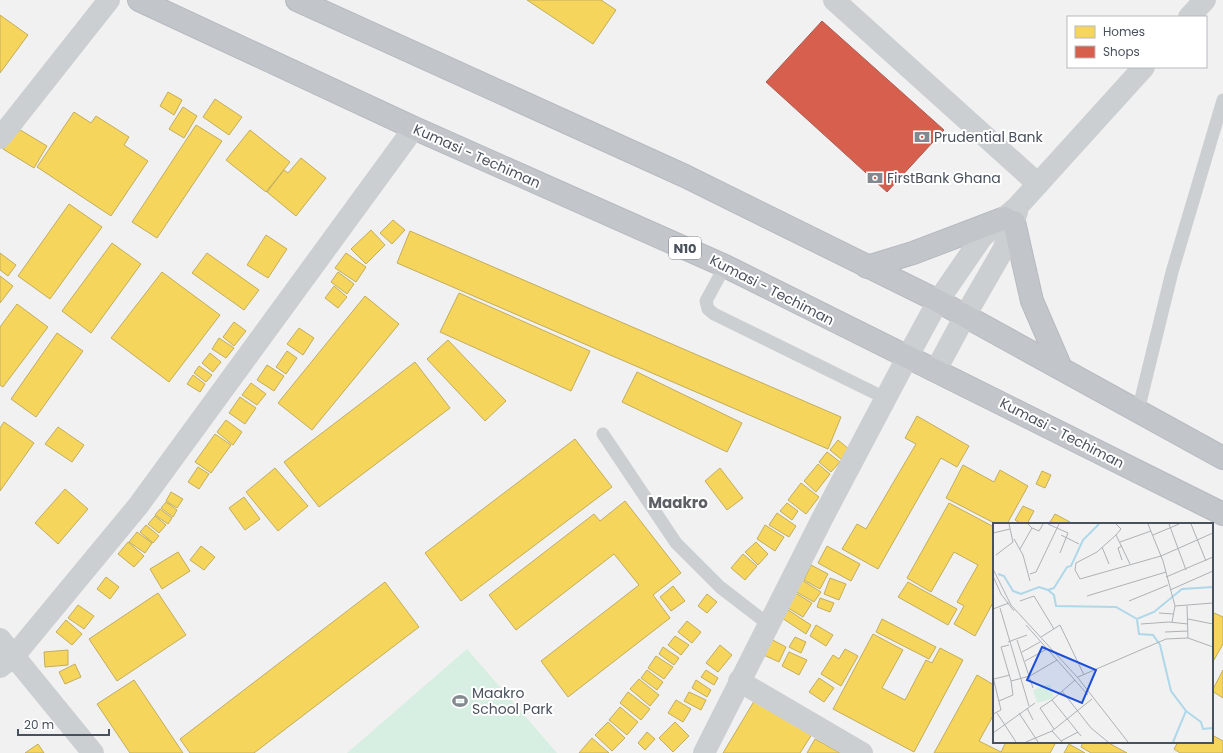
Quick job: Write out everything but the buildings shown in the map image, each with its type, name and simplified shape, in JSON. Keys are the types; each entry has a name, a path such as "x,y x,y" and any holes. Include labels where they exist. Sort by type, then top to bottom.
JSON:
{"highway":[{"name":"Kumasi - Techiman","path":"140,0 414,128 725,266 1223,514"},
{"path":"297,0 685,176 938,301 1223,458"},
{"path":"867,267 913,253 1013,216 1032,301 1061,368"}],"street":[{"path":"0,138 109,0"},
{"path":"834,0 1038,184"},
{"path":"1190,16 1204,0"},
{"path":"704,753 768,624 885,398 938,301 982,237 1013,216 1038,184 1143,68"},
{"path":"7,661 138,506 414,128"},
{"path":"936,370 1003,250 1013,216"},
{"path":"0,639 7,661 93,753"},
{"path":"739,681 862,753"}],"lane":[{"path":"1138,411 1172,272 1223,100"},
{"path":"725,266 706,301 708,309 714,314 885,398"},
{"path":"603,434 676,543 720,587 768,624"}],"green space":[{"name":"Maakro School Park","path":"467,649 557,753 347,753"}],"place":[{"name":"Prudential Bank","path":"922,137"},
{"name":"FirstBank Ghana","path":"875,178"},
{"name":"Maakro School Park","path":"460,701"}],"district":[{"name":"Maakro","path":"678,503"}]}
